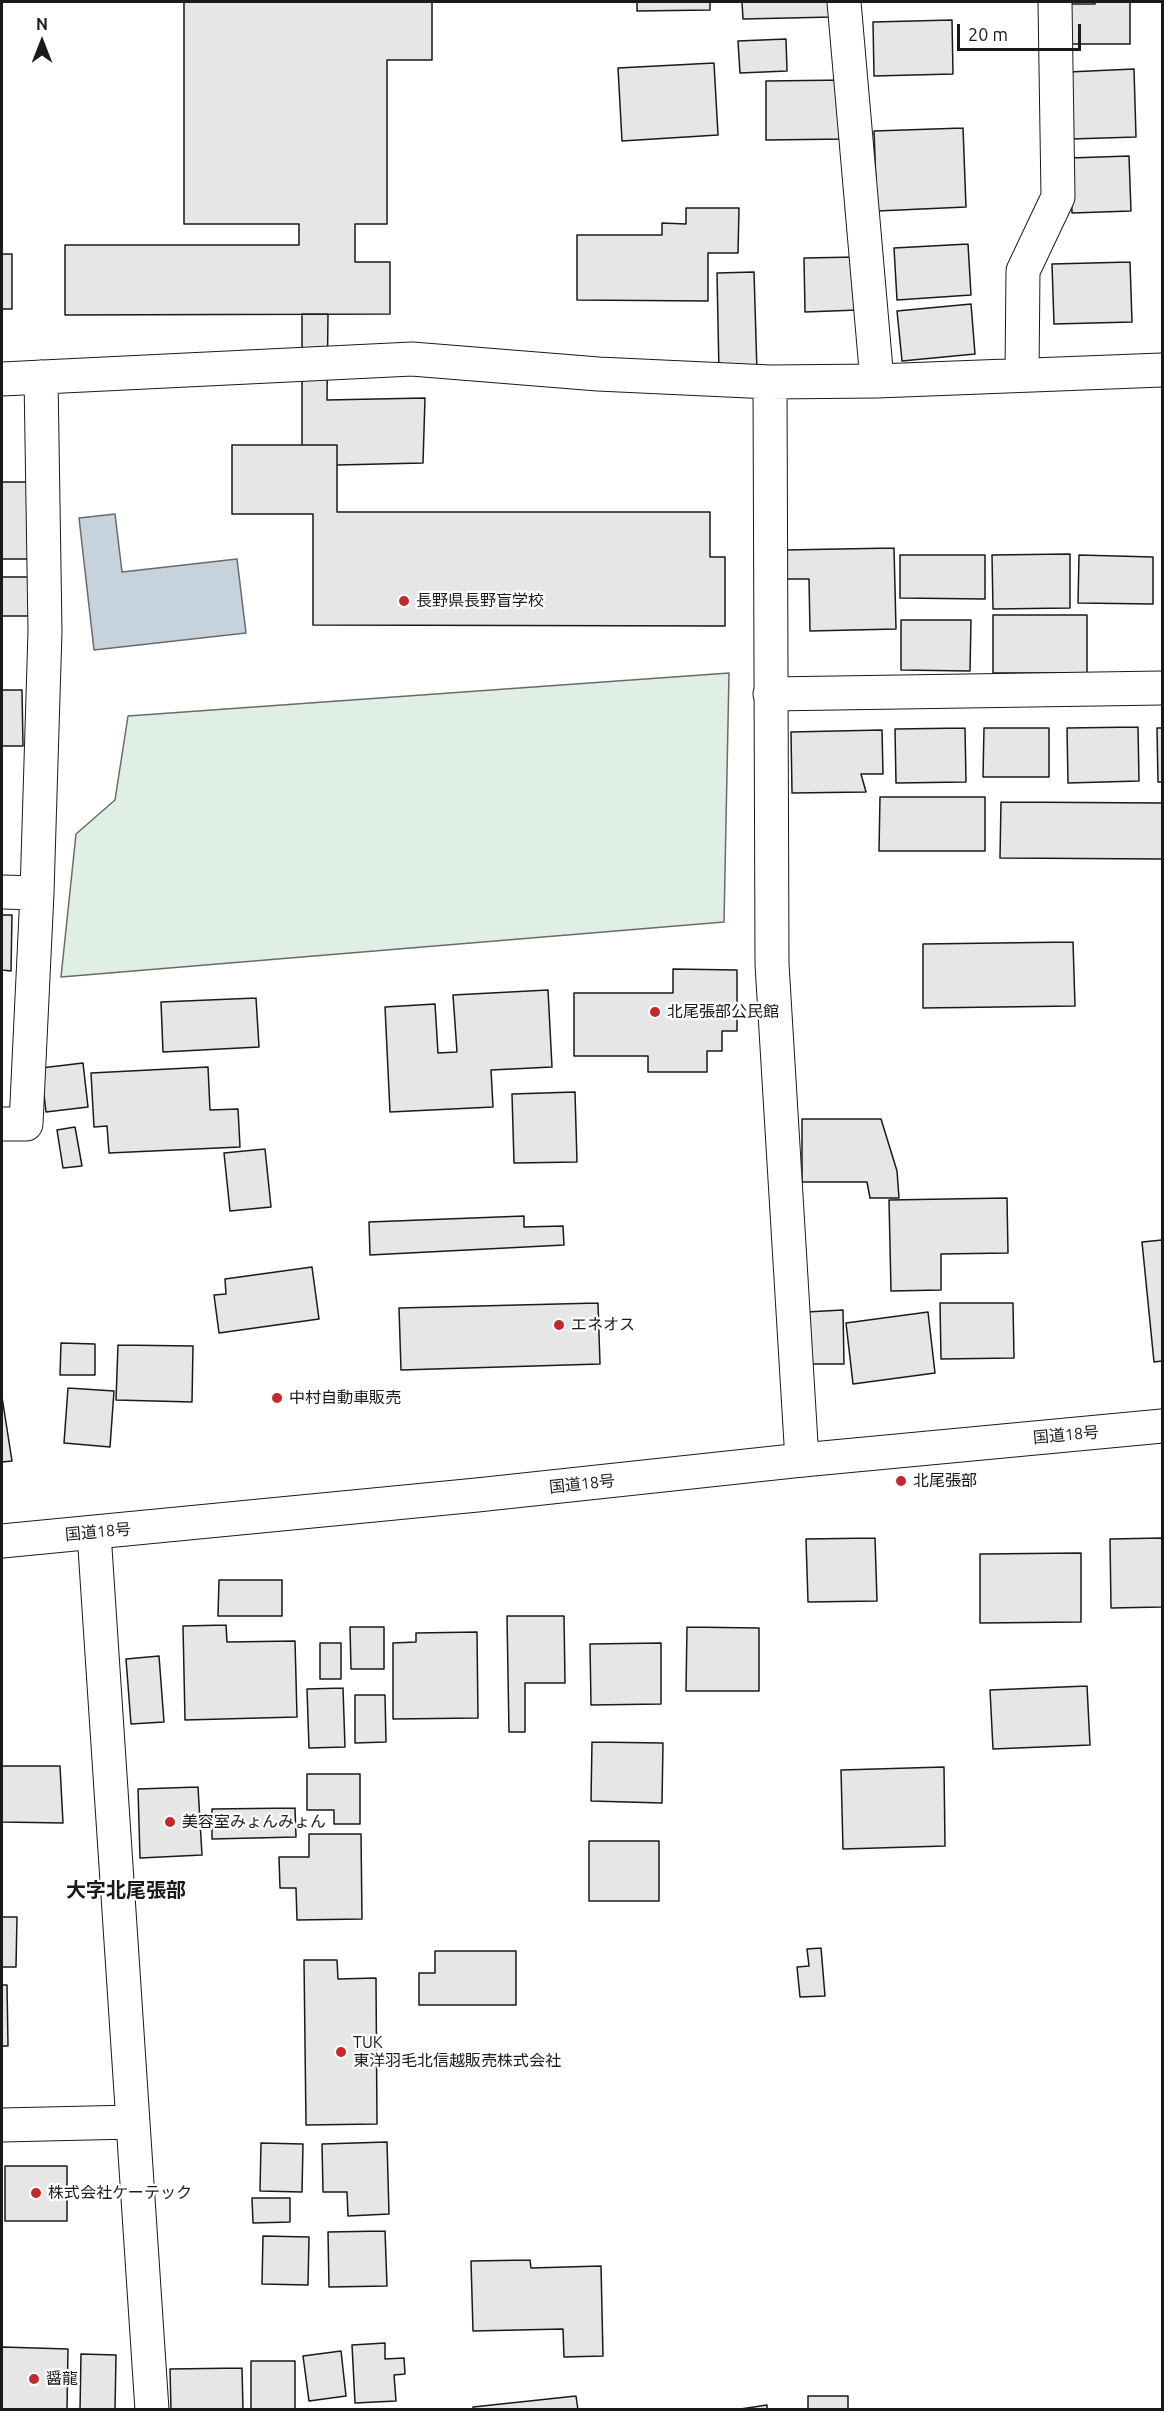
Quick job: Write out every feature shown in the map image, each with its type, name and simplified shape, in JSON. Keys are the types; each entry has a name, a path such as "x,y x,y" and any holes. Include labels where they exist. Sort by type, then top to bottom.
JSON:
{"main road":[{"path":"844,2 877,381"},
{"path":"1022,375 1023,271 1058,197 1055,2"},
{"path":"2,379 412,359 598,374 770,382 877,381 1162,370"},
{"path":"2,1124 26,1124 37,893 45,631 41,377"},
{"path":"770,382 772,964 802,1460"},
{"path":"770,694 1162,688"},
{"path":"2,892 37,893"},
{"name":"国道18号","path":"2,1541 1162,1426"},
{"path":"94,1533 152,2409"},
{"path":"2,2125 133,2122"}],"green space":[{"path":"729,673 724,922 61,977 76,834 115,800 128,716"}],"shaded area":[{"path":"115,514 122,572 237,559 246,633 94,650 79,518"}],"building":[{"path":"184,2 432,2 432,60 387,60 387,224 355,224 355,262 390,262 390,314 65,315 65,245 299,245 299,224 184,224"},
{"path":"637,2 710,2 710,10 637,11"},
{"path":"742,2 832,2 833,17 743,19"},
{"path":"1095,2 1130,2 1130,44 1063,44 1063,4 1095,4"},
{"path":"952,20 953,74 874,76 873,22"},
{"path":"786,39 787,71 740,73 738,41"},
{"path":"714,63 718,135 622,141 618,68"},
{"path":"1134,69 1136,137 1071,139 1068,72"},
{"path":"846,80 846,139 766,140 766,81"},
{"path":"963,128 966,207 877,211 874,131"},
{"path":"1129,156 1131,211 1072,213 1070,158"},
{"path":"686,208 739,208 738,253 708,253 708,301 577,300 577,235 662,235 662,223 686,224"},
{"path":"968,244 971,295 897,300 894,248"},
{"path":"2,254 12,254 12,309 2,309"},
{"path":"857,257 858,310 805,312 804,258"},
{"path":"1130,262 1132,322 1054,324 1052,264"},
{"path":"754,272 757,372 719,373 717,273"},
{"path":"971,304 975,354 902,361 897,311"},
{"path":"302,314 328,314 327,400 425,398 423,463 337,465 337,445 302,445"},
{"path":"232,445 337,445 337,512 710,512 710,557 725,557 725,626 313,625 313,514 232,514"},
{"path":"2,482 31,482 31,559 2,559"},
{"path":"894,548 896,629 810,631 809,579 786,579 785,550"},
{"path":"1070,554 1070,608 993,609 992,555"},
{"path":"900,555 985,555 985,599 900,598"},
{"path":"1079,555 1153,557 1153,604 1078,603"},
{"path":"2,577 29,577 30,616 2,616"},
{"path":"993,615 1087,615 1087,673 993,673"},
{"path":"901,620 971,620 970,671 901,670"},
{"path":"2,690 22,690 23,746 2,746"},
{"path":"1138,727 1139,781 1068,783 1067,728"},
{"path":"965,728 966,782 896,783 895,729"},
{"path":"984,728 1049,728 1049,777 983,777"},
{"path":"1157,728 1162,728 1162,782 1158,782"},
{"path":"882,730 883,774 861,774 866,792 792,793 791,732"},
{"path":"880,797 985,797 985,851 879,851"},
{"path":"1001,802 1162,803 1162,859 1000,858"},
{"path":"2,915 12,915 11,971 2,970"},
{"path":"1073,942 1075,1006 923,1008 923,944"},
{"name":"北尾張部公民館","path":"673,969 737,970 737,1031 722,1031 722,1051 707,1051 707,1072 648,1072 648,1056 574,1056 574,993 673,993"},
{"path":"548,990 552,1067 491,1070 493,1107 390,1112 385,1007 435,1004 438,1053 457,1052 453,995"},
{"path":"256,998 259,1047 163,1052 161,1002"},
{"path":"83,1063 88,1107 46,1112 41,1068"},
{"path":"208,1067 210,1110 238,1109 240,1147 109,1153 107,1126 94,1127 91,1073"},
{"path":"575,1092 577,1162 514,1163 512,1094"},
{"path":"802,1119 881,1119 897,1171 899,1198 870,1198 867,1182 802,1182"},
{"path":"75,1127 82,1166 63,1168 57,1130"},
{"path":"265,1149 271,1207 230,1211 224,1153"},
{"path":"1007,1198 1008,1253 941,1254 941,1290 891,1291 889,1200"},
{"path":"524,1216 524,1227 563,1226 564,1245 370,1255 369,1222"},
{"path":"1162,1240 1162,1361 1154,1362 1142,1242"},
{"path":"312,1267 319,1319 219,1333 214,1295 226,1294 225,1279"},
{"path":"598,1303 600,1364 401,1370 399,1308"},
{"path":"940,1303 1013,1303 1014,1358 941,1359"},
{"path":"843,1310 844,1364 806,1364 806,1312"},
{"path":"928,1312 935,1373 853,1384 846,1323"},
{"path":"61,1343 95,1344 95,1375 60,1375"},
{"path":"118,1345 193,1346 192,1402 116,1400"},
{"path":"68,1388 114,1391 110,1447 64,1443"},
{"path":"2,1397 12,1461 2,1462"},
{"path":"875,1538 877,1601 808,1602 806,1539"},
{"path":"1162,1538 1162,1607 1111,1608 1110,1539"},
{"path":"1081,1553 1081,1622 980,1623 980,1554"},
{"path":"219,1580 282,1580 282,1616 218,1616"},
{"path":"507,1616 564,1616 565,1683 525,1683 525,1732 509,1732"},
{"path":"226,1625 227,1642 295,1641 297,1717 185,1720 183,1626"},
{"path":"350,1627 384,1627 384,1669 351,1669"},
{"path":"687,1627 759,1628 759,1691 686,1691"},
{"path":"477,1632 478,1718 393,1719 393,1643 416,1642 416,1633"},
{"path":"320,1643 341,1643 341,1679 320,1679"},
{"path":"661,1643 661,1704 591,1705 590,1644"},
{"path":"159,1656 164,1722 131,1724 126,1659"},
{"path":"1087,1686 1090,1745 993,1749 990,1690"},
{"path":"343,1688 345,1747 309,1748 307,1689"},
{"path":"355,1695 385,1695 386,1742 355,1743"},
{"path":"592,1742 663,1743 662,1803 591,1801"},
{"path":"2,1766 60,1766 63,1823 2,1822"},
{"path":"944,1767 945,1846 843,1849 841,1770"},
{"path":"307,1774 360,1774 360,1824 334,1824 334,1810 307,1810"},
{"name":"美容室みょんみょん","path":"198,1787 202,1855 140,1858 138,1789"},
{"path":"295,1808 296,1837 212,1839 212,1809"},
{"path":"309,1834 361,1834 362,1919 297,1920 296,1888 280,1888 279,1857 309,1857"},
{"path":"589,1841 659,1841 659,1901 589,1901"},
{"path":"2,1917 17,1917 16,1967 2,1967"},
{"path":"821,1948 825,1996 800,1997 797,1967 809,1966 807,1949"},
{"path":"435,1951 516,1951 516,2005 419,2005 419,1973 435,1973"},
{"name":"TUK 東洋羽毛北信越販売株式会社","path":"304,1960 337,1960 338,1979 376,1978 377,2124 306,2125"},
{"path":"2,1985 7,1985 8,2046 2,2046"},
{"path":"387,2142 389,2214 348,2216 347,2192 323,2192 322,2144"},
{"path":"261,2143 303,2144 302,2192 260,2191"},
{"name":"株式会社ケーテック","path":"5,2166 67,2166 67,2221 5,2221"},
{"path":"252,2198 290,2198 290,2222 253,2223"},
{"path":"385,2231 387,2286 329,2287 328,2232"},
{"path":"263,2236 309,2237 308,2285 262,2284"},
{"path":"530,2260 531,2268 601,2266 603,2356 564,2357 563,2329 473,2331 471,2261"},
{"path":"385,2343 385,2359 404,2358 405,2374 394,2375 396,2401 355,2403 352,2345"},
{"name":"醤龍","path":"2,2347 68,2349 67,2410 2,2410"},
{"path":"341,2351 346,2396 309,2401 303,2356"},
{"path":"81,2354 116,2355 115,2410 80,2410"},
{"path":"251,2361 295,2361 295,2410 251,2410"},
{"path":"242,2368 243,2410 171,2410 170,2369"},
{"path":"576,2396 578,2410 473,2410 473,2407"},
{"path":"808,2396 848,2396 848,2410 808,2410"},
{"path":"767,2405 767,2410 734,2410"}],"place":[{"name":"長野県長野盲学校","path":"404,601"},
{"name":"北尾張部公民館","path":"655,1012"},
{"name":"エネオス","path":"559,1325"},
{"name":"中村自動車販売","path":"277,1398"},
{"name":"北尾張部","path":"901,1481"},
{"name":"美容室みょんみょん","path":"170,1822"},
{"name":"TUK 東洋羽毛北信越販売株式会社","path":"341,2052"},
{"name":"株式会社ケーテック","path":"36,2193"},
{"name":"醤龍","path":"34,2379"}],"district":[{"name":"大字北尾張部","path":"126,1890"}]}
